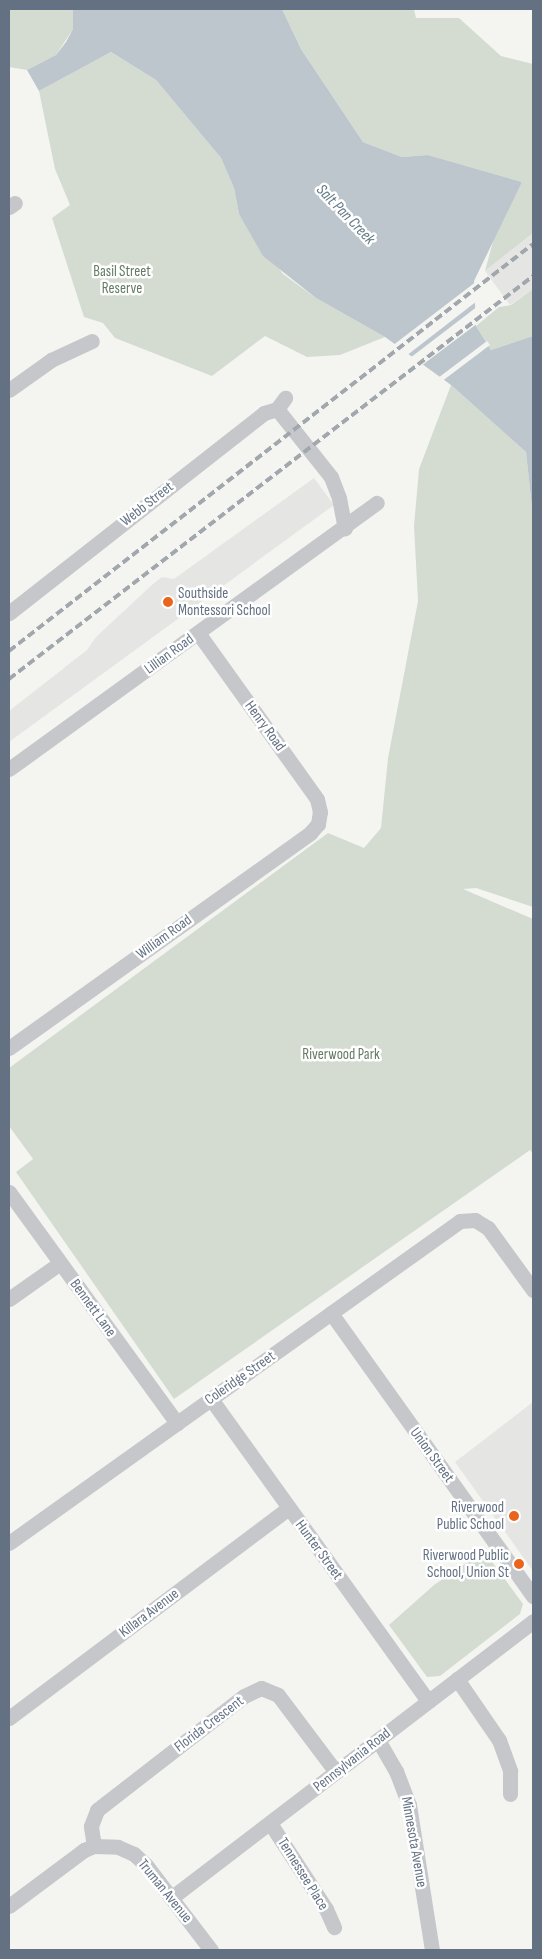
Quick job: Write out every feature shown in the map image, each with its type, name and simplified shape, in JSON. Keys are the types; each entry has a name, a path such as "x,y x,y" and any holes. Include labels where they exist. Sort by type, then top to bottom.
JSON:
{"street":[{"path":"9,390 52,360 92,341"},
{"name":"Webb Street","path":"9,613 264,413 281,403 331,477 339,498 345,528"},
{"name":"Lillian Road","path":"9,769 345,528 376,503"},
{"name":"Henry Road","path":"198,633 317,799 320,812 318,824"},
{"name":"William Road","path":"9,1048 310,832 318,824"},
{"name":"Bennett Lane","path":"9,1192 177,1423"},
{"name":"Coleridge Street","path":"9,1543 452,1226 467,1219 474,1220 488,1228 533,1290"},
{"path":"9,1299 60,1263"},
{"name":"Union Street","path":"331,1313 533,1596"},
{"name":"Hunter Street","path":"211,1399 428,1701"},
{"name":"Killara Avenue","path":"9,1718 289,1508"},
{"name":"Pennsylvania Road","path":"171,1898 533,1621"},
{"path":"457,1679 499,1740 510,1771 510,1794"},
{"name":"Florida Crescent","path":"94,1846 91,1826 97,1810 244,1696 261,1688 278,1695 336,1772"},
{"name":"Minnesota Avenue","path":"378,1740 396,1770 409,1805 432,1950"},
{"name":"Tennessee Place","path":"270,1823 326,1909 334,1927"},
{"path":"9,1906 75,1855 94,1846"},
{"name":"Truman Avenue","path":"94,1846 118,1847 134,1854 211,1950"}],"shaded area":[{"path":"533,233 533,289 510,305 485,271"},
{"name":"Southside Montessori School","path":"314,478 334,505 9,742 9,711 87,650 96,637 153,584 162,577 174,579"},
{"name":"Riverwood Public School","path":"533,1402 533,1571 455,1462"}],"green space":[{"path":"9,9 73,9 73,29 56,55 27,70 9,67"},
{"path":"282,9 414,9 416,18 459,18 501,56 533,64 533,233 485,271 495,234 522,182 428,155 402,157 363,142 301,49"},
{"name":"Basil Street Reserve","path":"111,52 156,80 221,158 234,188 239,214 283,274 316,298 385,337 340,355 307,357 265,336 212,376 115,338 103,323 84,317 52,218 70,205 55,169 39,91"},
{"path":"533,289 533,336 491,350 476,326 499,307 511,305"},
{"name":"Riverwood Park","path":"451,385 526,452 533,517 533,907 476,888 463,889 533,919 533,1154 530,1150 174,1399 16,1172 33,1159 9,1126 9,1068 328,833 364,848 381,828 388,758 418,601 414,526 419,469"},
{"path":"484,1551 523,1604 520,1614 440,1676 427,1677 389,1625 434,1585"}],"water":[{"name":"Salt Pan Creek","path":"73,9 282,9 301,49 363,142 402,157 428,155 522,182 474,281 476,326 491,350 533,336 533,517 526,452 451,385 385,337 316,298 263,256 239,214 234,188 221,158 156,80 111,52 39,91 27,70 56,55 66,42 73,29"}],"pier":[{"path":"477,281 477,301 406,356 392,346"},
{"path":"478,306 478,323 421,366 410,358"},
{"path":"487,341 490,345 441,382 438,378"}],"railway":[{"path":"9,651 533,244"},
{"path":"9,679 533,276"}],"place":[{"name":"Southside Montessori School","path":"168,602"},
{"name":"Riverwood Public School","path":"514,1516"},
{"name":"Riverwood Public School, Union St","path":"519,1564"}]}
